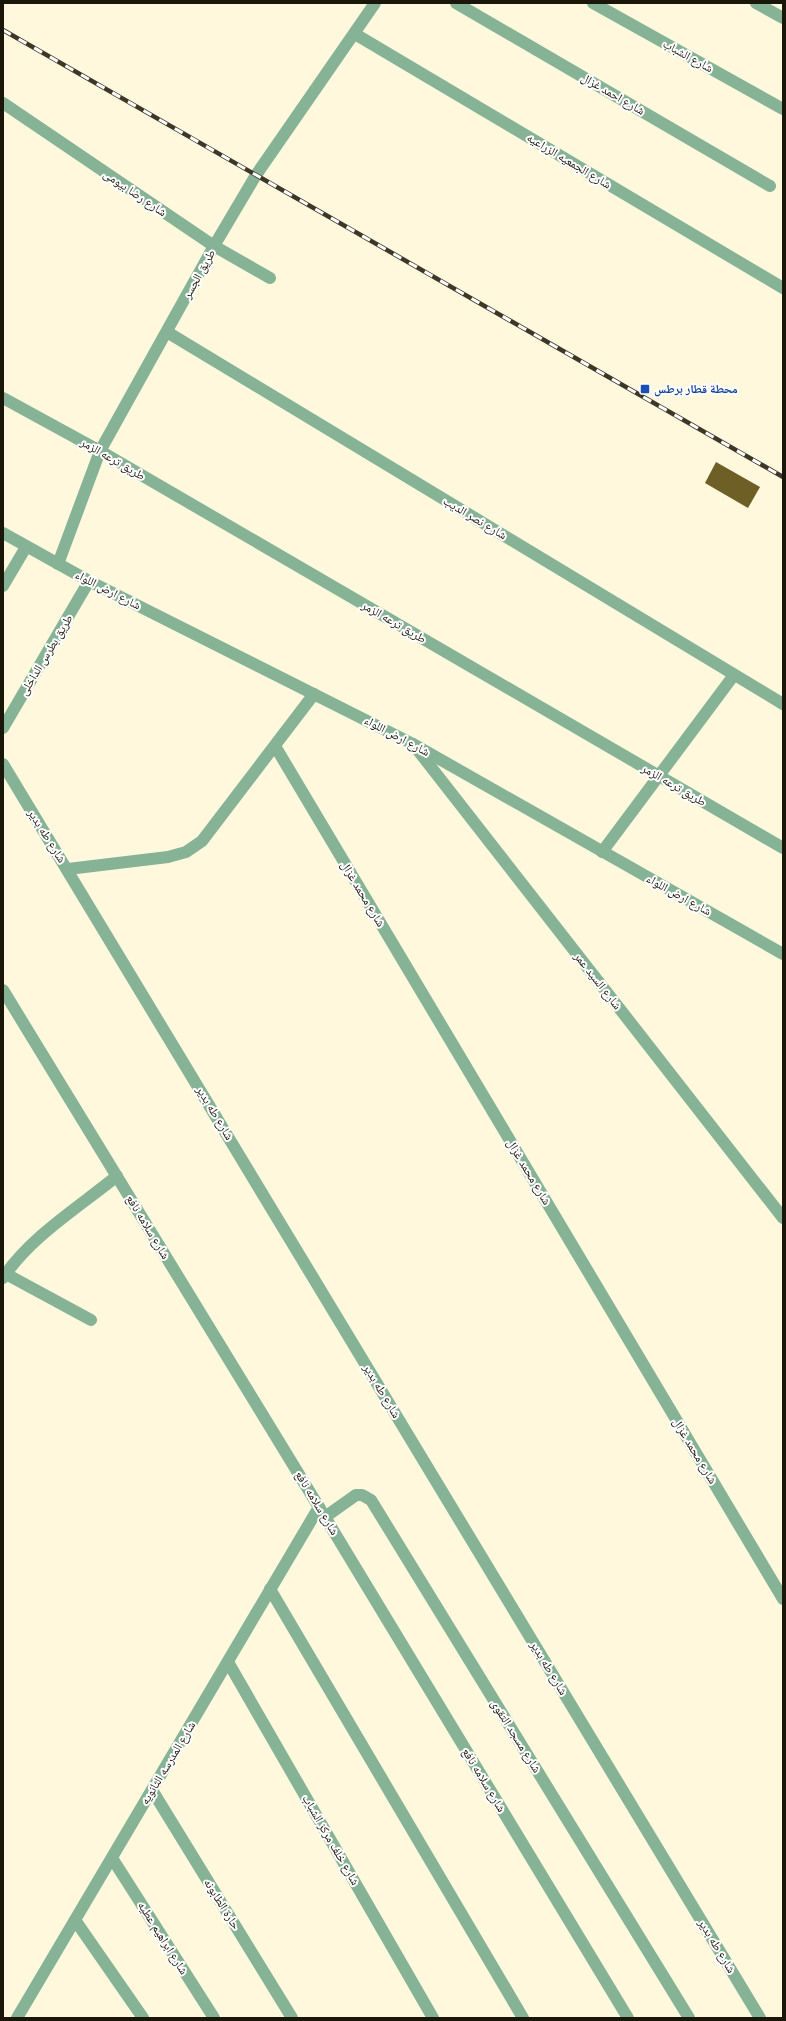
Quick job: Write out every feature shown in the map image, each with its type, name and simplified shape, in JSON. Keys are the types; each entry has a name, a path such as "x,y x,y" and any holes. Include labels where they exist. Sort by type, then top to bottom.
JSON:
{"street":[{"name":"طريق الجسر","path":"58,564 100,450 214,246 256,175 375,3"},
{"name":"شارع احمد غزال","path":"456,3 770,186"},
{"name":"شارع الشباب","path":"593,3 783,109"},
{"path":"756,3 783,18"},
{"name":"شارع الجمعيه الزراعيه","path":"355,34 783,288"},
{"name":"شارع رضا بيومى","path":"3,103 214,246 270,278"},
{"name":"شارع نصر الديب","path":"167,332 783,704"},
{"name":"طريق ترعه الزمر","path":"3,398 100,450 783,848"},
{"name":"شارع ارض اللواء","path":"3,532 26,547 89,581 413,744 783,954"},
{"path":"3,586 26,547"},
{"name":"طريق بطرس الداخلى","path":"3,728 89,581"},
{"path":"602,852 734,675"},
{"path":"68,869 168,857 186,852 202,841 314,694"},
{"name":"شارع السيد عمر","path":"413,744 783,1218"},
{"name":"شارع محمد غزال","path":"275,746 783,1599"},
{"name":"شارع طه بدير","path":"3,764 68,869 760,2018"},
{"name":"شارع سلامه نافع","path":"3,990 322,1512 628,2018"},
{"path":"91,1320 4,1276 31,1244 117,1176"},
{"name":"شارع مسجد التقوى","path":"322,1512 356,1495 362,1495 371,1500 689,2018"},
{"name":"شارع المدرسه الثانويه","path":"17,2018 270,1589 322,1512"},
{"path":"270,1589 523,2018"},
{"name":"شارع خلف مركز الشباب","path":"228,1662 433,2018"},
{"name":"حارة الطابونه","path":"152,1790 292,2018"},
{"name":"شارع ابراهيم عطيه","path":"112,1858 214,2018"},
{"path":"75,1920 143,2018"}],"building":[{"path":"716,462 760,487 748,508 705,483"}],"railway":[{"path":"3,30 783,477"}],"place":[{"name":"محطة قطار برطس","path":"645,389"}]}
